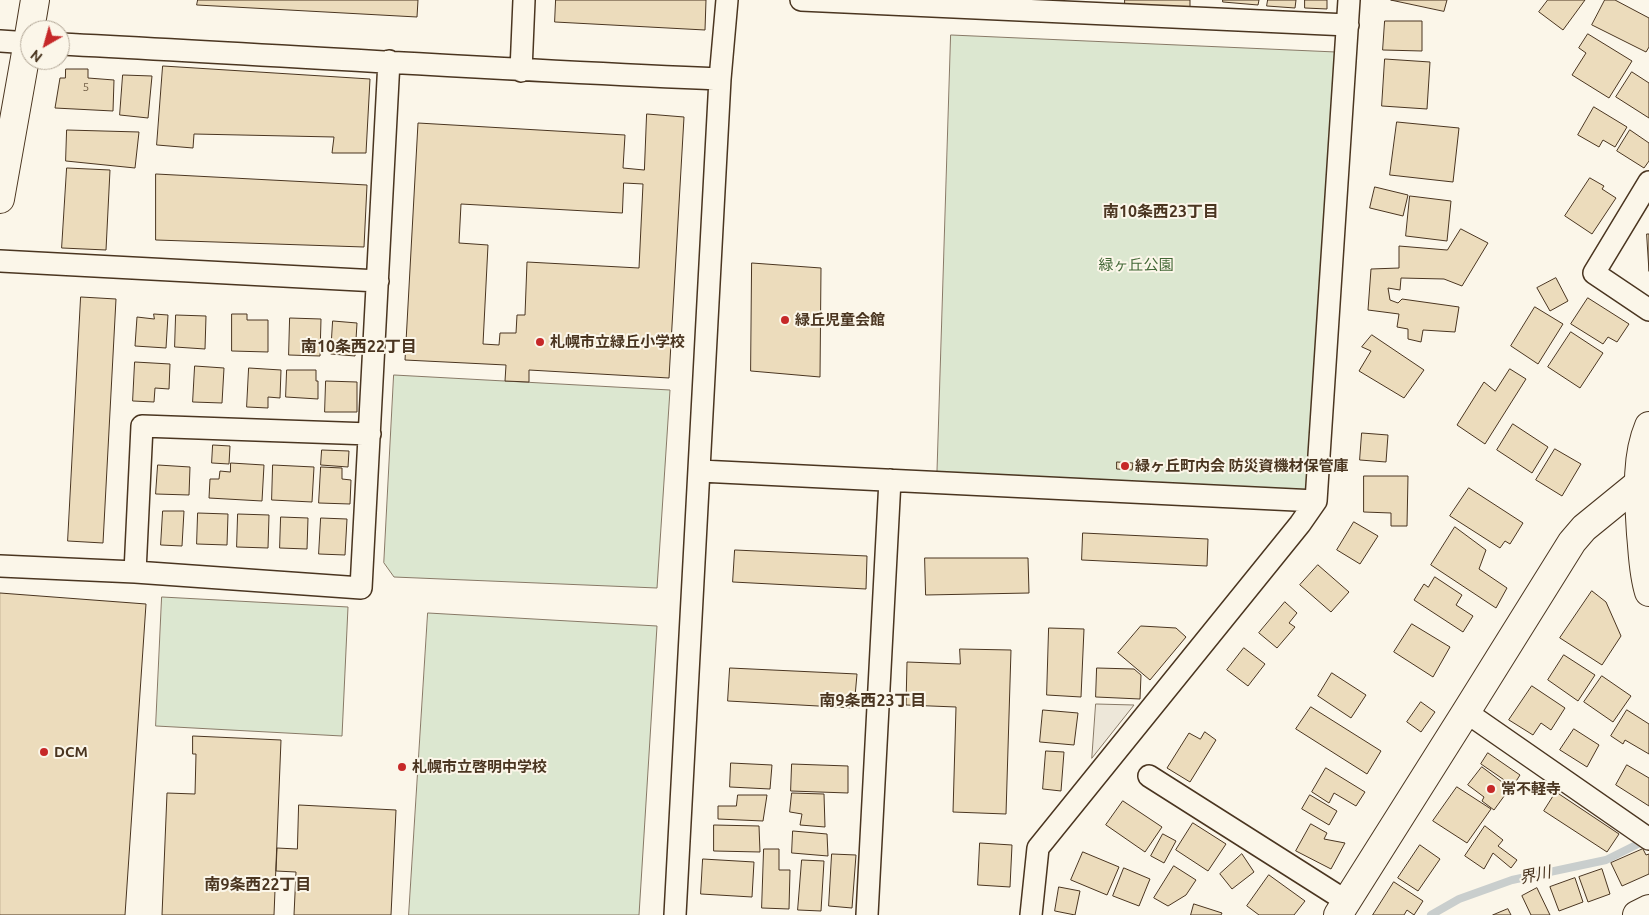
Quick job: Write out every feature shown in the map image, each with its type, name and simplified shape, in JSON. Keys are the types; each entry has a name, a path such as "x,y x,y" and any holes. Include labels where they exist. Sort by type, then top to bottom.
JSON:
{"street":[{"path":"32,20 35,0"},
{"path":"521,71 524,0"},
{"path":"675,915 720,79 727,0"},
{"path":"801,0 1348,26"},
{"path":"1031,915 1038,848 1300,524 1316,501 1349,0"},
{"path":"0,41 20,38"},
{"path":"70,45 389,61 521,71 720,79"},
{"path":"0,566 135,572 361,588 389,61"},
{"path":"0,199 23,70"},
{"path":"1649,182 1594,273 1649,310"},
{"path":"0,262 378,281"},
{"path":"135,572 142,426 370,434"},
{"path":"1648,584 1638,484 1644,437 1649,426"},
{"path":"700,472 1316,501"},
{"path":"866,915 890,480"},
{"path":"1149,776 1342,908 1572,542 1584,528 1638,484"},
{"path":"1466,712 1649,840"},
{"path":"1637,915 1649,909"}],"green space":[{"name":"緑ヶ丘公園","path":"951,35 1336,52 1321,478 1302,496 937,484"},
{"path":"394,375 670,390 657,588 394,577 384,563"},
{"path":"162,597 348,607 342,736 156,726"},
{"path":"428,613 657,626 639,915 409,915"}],"shaded area":[{"path":"1096,704 1134,705 1092,758"}],"building":[{"path":"198,0 418,0 417,17 197,5"},
{"path":"556,0 706,0 705,30 555,22"},
{"path":"1125,0 1190,0 1190,9 1125,6"},
{"path":"1223,0 1259,0 1258,5 1223,2"},
{"path":"1268,0 1296,0 1295,8 1267,6"},
{"path":"1305,0 1327,0 1327,9 1305,8"},
{"path":"1391,0 1447,0 1444,11"},
{"path":"1548,0 1585,0 1563,30 1539,12"},
{"path":"1605,0 1615,0 1649,18 1649,47 1646,52 1592,25"},
{"path":"1385,21 1422,21 1422,51 1383,50"},
{"path":"1588,34 1632,61 1609,98 1572,75 1586,53 1579,48"},
{"path":"1385,59 1430,62 1427,109 1382,106"},
{"path":"163,66 370,79 366,153 332,153 334,137 194,134 193,148 157,145"},
{"path":"88,69 88,78 114,80 113,111 55,108 60,78 65,78 66,70"},
{"path":"1632,72 1649,83 1649,118 1616,97"},
{"path":"123,75 152,76 148,118 120,115"},
{"path":"1594,107 1627,127 1615,147 1603,140 1599,147 1578,135"},
{"path":"647,114 684,117 669,378 529,370 529,382 505,381 506,365 405,360 418,123 625,135 623,168 644,170","holes":["624,183 643,184 639,268 527,262 525,315 517,315 516,333 500,333 499,345 483,344 488,245 459,243 461,204 622,213"]},
{"path":"1397,122 1459,128 1453,182 1390,175"},
{"path":"67,130 139,132 135,168 66,161"},
{"path":"1630,130 1649,143 1649,161 1644,168 1617,151"},
{"path":"67,168 110,170 106,250 62,248"},
{"path":"156,174 367,185 364,247 156,240"},
{"path":"1590,178 1604,186 1602,189 1616,198 1592,234 1565,216"},
{"path":"1375,187 1408,195 1403,216 1370,208"},
{"path":"1410,196 1451,201 1447,241 1406,236"},
{"path":"1461,229 1488,243 1462,286 1444,279 1401,278 1400,290 1388,288 1390,300 1398,303 1402,299 1459,307 1455,332 1423,330 1421,342 1408,339 1408,329 1397,327 1399,314 1368,310 1371,269 1399,268 1399,246 1447,250"},
{"path":"1647,234 1649,234 1649,271"},
{"path":"752,263 821,268 820,377 751,371"},
{"path":"1556,278 1568,301 1550,311 1537,288"},
{"path":"81,297 116,299 103,543 68,541"},
{"path":"1588,298 1629,324 1617,342 1608,337 1603,344 1571,324"},
{"path":"1535,307 1563,324 1538,364 1511,346"},
{"path":"154,314 168,315 166,348 135,346 137,317 154,319"},
{"path":"232,314 247,314 247,320 268,320 268,352 232,351"},
{"path":"176,315 206,316 205,349 175,347"},
{"path":"290,318 321,319 320,356 289,355"},
{"path":"333,321 357,323 355,356 331,354"},
{"path":"1571,332 1603,353 1580,388 1548,367"},
{"path":"1372,335 1424,370 1404,398 1359,371 1371,351 1362,347"},
{"path":"135,362 170,364 169,389 155,388 154,402 133,401"},
{"path":"195,366 224,368 222,403 193,402"},
{"path":"249,368 281,370 280,398 268,397 268,408 247,407"},
{"path":"1510,369 1526,379 1485,444 1457,425 1484,382 1495,391"},
{"path":"287,370 316,370 318,399 286,397"},
{"path":"326,381 357,382 357,412 325,412"},
{"path":"1513,424 1548,447 1532,473 1497,450"},
{"path":"1362,433 1388,435 1386,462 1360,460"},
{"path":"213,445 230,446 229,464 212,463"},
{"path":"1555,449 1581,464 1562,496 1536,480"},
{"path":"322,450 349,451 348,467 321,465"},
{"name":"緑ヶ丘町内会 防災資機材保管庫","path":"1117,462 1133,463 1132,470 1117,469"},
{"path":"231,463 264,465 262,501 209,498 210,479 219,479 220,471 230,472"},
{"name":"緑ヶ丘町内会 防災資機材保管庫","path":"1139,463 1151,464 1151,471 1139,470"},
{"path":"158,465 190,467 189,495 156,494"},
{"path":"273,465 314,467 312,502 272,500"},
{"path":"321,467 342,468 342,479 351,480 350,504 319,503"},
{"path":"1364,476 1408,476 1407,526 1391,526 1391,513 1364,512"},
{"path":"1469,488 1523,523 1510,544 1505,541 1500,548 1450,516"},
{"path":"163,511 184,511 182,546 161,545"},
{"path":"198,513 228,514 227,545 197,544"},
{"path":"238,514 269,515 268,548 237,547"},
{"path":"281,517 308,518 307,549 280,548"},
{"path":"321,518 347,519 345,555 319,554"},
{"path":"1354,522 1378,536 1360,564 1337,550"},
{"path":"1455,527 1486,550 1479,569 1507,588 1496,608 1431,565"},
{"path":"1083,533 1208,539 1207,566 1082,560"},
{"path":"735,550 867,556 866,589 733,582"},
{"path":"925,558 1028,558 1029,593 926,595"},
{"path":"1318,565 1349,592 1331,612 1300,585"},
{"path":"1435,577 1462,595 1456,605 1473,616 1463,632 1414,600 1424,584 1428,587"},
{"path":"1592,591 1606,602 1621,636 1602,665 1560,638"},
{"path":"0,593 146,604 125,915 0,915"},
{"path":"1285,602 1297,613 1289,623 1295,627 1277,648 1259,633"},
{"path":"1412,624 1450,647 1433,677 1394,652"},
{"path":"1141,626 1176,628 1186,637 1150,680 1118,653"},
{"path":"1049,628 1084,629 1081,697 1047,695"},
{"path":"1244,648 1265,664 1248,686 1227,670"},
{"path":"960,649 1011,650 1006,814 953,812 956,707 906,705 907,662 960,664"},
{"path":"1564,655 1595,675 1578,701 1548,680"},
{"path":"730,668 857,674 854,708 728,701"},
{"path":"1097,668 1134,669 1141,675 1140,699 1096,697"},
{"path":"1332,673 1366,695 1351,718 1318,696"},
{"path":"1602,676 1631,696 1613,722 1584,702"},
{"path":"1532,686 1565,708 1551,730 1541,723 1533,735 1509,720"},
{"path":"1421,702 1435,712 1421,732 1407,722"},
{"path":"1311,707 1381,751 1367,774 1296,729"},
{"path":"1043,710 1078,713 1074,745 1040,742"},
{"path":"1627,710 1649,724 1649,754 1625,740 1623,744 1611,736"},
{"path":"1574,729 1599,745 1587,767 1560,750"},
{"path":"1205,732 1216,740 1190,782 1167,768 1189,733 1200,739"},
{"path":"193,736 281,740 274,915 162,915 167,793 195,794 196,754 193,754"},
{"path":"1046,751 1064,752 1061,791 1043,789"},
{"path":"1488,753 1520,775 1513,786 1481,764"},
{"path":"731,763 772,765 770,789 730,787"},
{"path":"792,764 848,766 848,793 791,791"},
{"path":"1627,765 1649,778 1649,806 1616,785"},
{"path":"1482,767 1510,788 1494,810 1482,801 1484,797 1468,785"},
{"path":"1326,768 1365,792 1356,806 1334,793 1329,803 1312,792"},
{"path":"1457,787 1491,809 1467,843 1433,821"},
{"path":"1556,792 1619,834 1607,852 1544,811"},
{"path":"792,793 824,794 825,827 800,825 802,814 790,812"},
{"path":"738,795 767,795 763,821 718,819 718,806 736,806"},
{"path":"1310,795 1337,811 1329,825 1302,809"},
{"path":"1123,801 1162,827 1145,852 1106,825"},
{"path":"299,805 396,810 391,915 294,915 296,872 276,871 277,848 297,849"},
{"path":"1193,823 1226,844 1208,871 1176,850"},
{"path":"1311,824 1327,833 1324,839 1345,843 1331,869 1296,851"},
{"path":"714,825 759,826 760,852 714,851"},
{"path":"1485,826 1503,840 1498,846 1517,860 1511,868 1493,853 1484,869 1465,856"},
{"path":"793,831 827,834 828,856 792,853"},
{"path":"1163,834 1176,841 1164,863 1151,856"},
{"path":"980,843 1012,845 1010,887 978,885"},
{"path":"1420,845 1440,859 1418,891 1398,878"},
{"path":"764,849 779,849 779,870 790,870 789,909 762,908"},
{"path":"1643,849 1646,855 1649,854 1649,874 1622,886 1611,863"},
{"path":"1083,852 1119,867 1107,895 1071,880"},
{"path":"832,854 856,855 852,908 829,906"},
{"path":"1242,854 1254,872 1232,889 1220,874"},
{"path":"703,859 754,862 752,897 701,894"},
{"path":"802,860 824,861 821,911 798,910"},
{"path":"1174,866 1196,880 1186,895 1168,906 1154,898"},
{"path":"1124,868 1150,879 1139,906 1113,896"},
{"path":"1602,869 1610,894 1588,902 1579,877"},
{"path":"1269,875 1305,901 1294,915 1259,915 1247,906"},
{"path":"1575,878 1583,902 1559,911 1550,887"},
{"path":"1394,882 1423,901 1414,915 1407,910 1404,915 1373,915"},
{"path":"1059,887 1080,891 1075,915 1055,911"},
{"path":"1537,888 1550,915 1531,915 1522,896"},
{"path":"1194,904 1222,913 1221,915 1191,915"},
{"path":"1508,909 1511,915 1493,915"}],"waterway":[{"name":"界川","path":"1431,915 1459,899 1512,880 1606,860 1642,842"}],"place":[{"name":"緑丘児童会館","path":"785,320"},
{"name":"札幌市立緑丘小学校","path":"540,342"},
{"name":"緑ヶ丘町内会 防災資機材保管庫","path":"1125,466"},
{"name":"DCM","path":"44,752"},
{"name":"札幌市立啓明中学校","path":"402,767"},
{"name":"常不軽寺","path":"1491,789"}],"district":[{"name":"南10条西23丁目","path":"1161,212"},
{"name":"南10条西22丁目","path":"359,347"},
{"name":"南9条西23丁目","path":"873,701"},
{"name":"南9条西22丁目","path":"258,885"}]}
